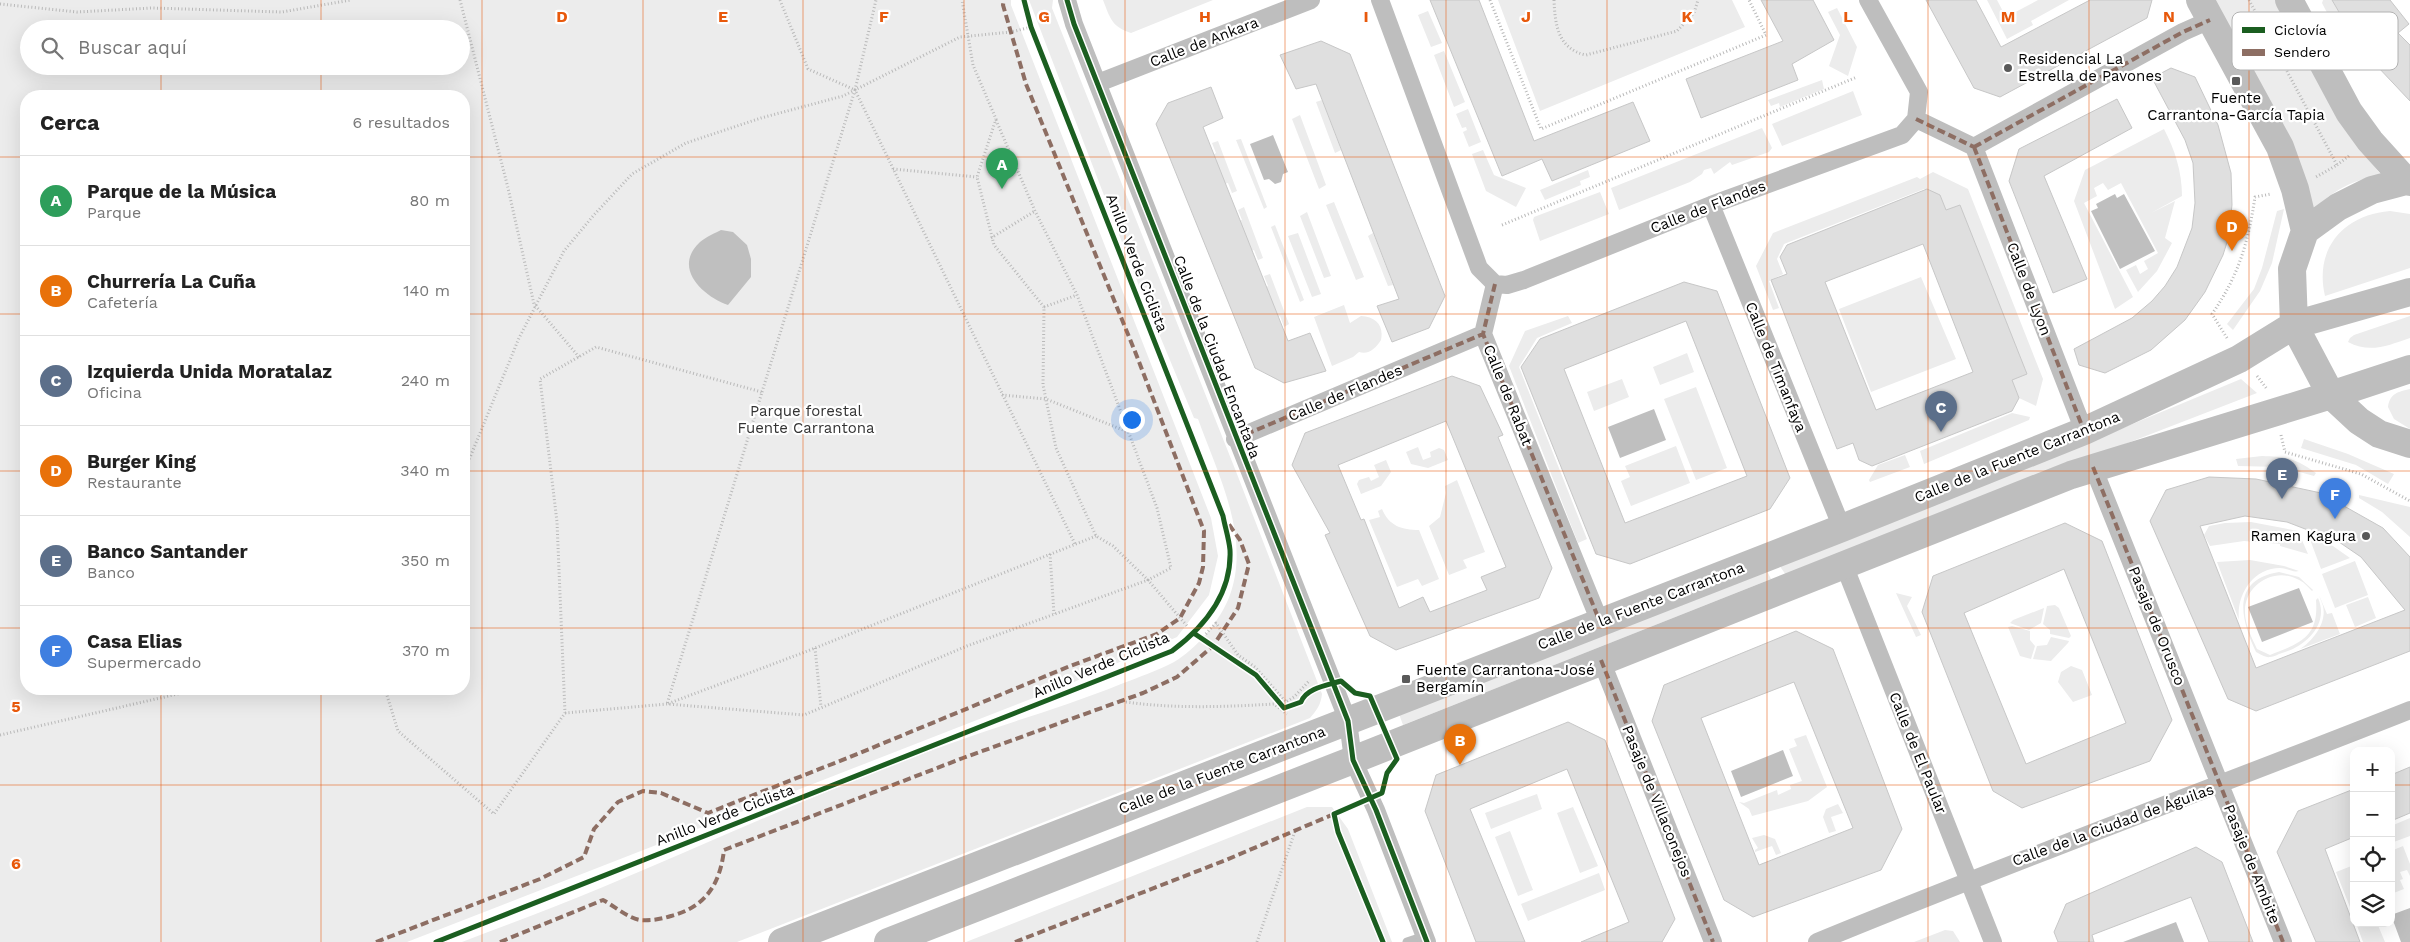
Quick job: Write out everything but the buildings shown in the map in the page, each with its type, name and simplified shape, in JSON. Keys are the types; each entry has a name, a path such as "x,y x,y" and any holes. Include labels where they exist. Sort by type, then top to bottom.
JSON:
{"main road":[{"path":"2289,0 2295,12"},
{"path":"2205,10 2232,59"},
{"path":"2238,70 2280,147 2295,189 2305,231 2292,269 2294,325 2331,396 2359,421 2379,434 2410,444"},
{"path":"2326,70 2349,112 2370,141 2408,182"},
{"path":"2305,231 2338,207 2372,190 2408,182"},
{"name":"Calle de la Fuente Carrantona","path":"782,942 1842,528 2084,431 2239,359 2294,325 2410,292"},
{"path":"888,942 2093,467 2331,396 2410,369"}],"street":[{"name":"Calle de la Ciudad Encantada","path":"1067,0 1074,24 1235,440 1348,721 1353,760 1376,810 1426,939"},
{"name":"Calle de Ankara","path":"1098,84 1311,0"},
{"path":"1380,0 1479,268 1495,284"},
{"path":"1868,0 1919,92 1916,119 1974,147 2183,32 2205,10"},
{"name":"Calle de Flandes","path":"1495,284 1507,285 1524,280 1711,205 1902,135 1916,119"},
{"name":"Calle de Lyon","path":"1974,147 2084,431"},
{"name":"Calle de Timanfaya","path":"1711,205 1842,528"},
{"name":"Calle de Rabat","path":"1495,284 1483,334 1600,622"},
{"name":"Calle de Flandes","path":"1235,440 1483,334"},
{"name":"Pasaje de Orusco","path":"2093,467 2221,785"},
{"name":"Calle de El Paular","path":"1844,565 1993,942"},
{"name":"Pasaje de Villaconejos","path":"1601,660 1713,942"},
{"name":"Calle de la Ciudad de Águilas","path":"1817,942 1968,880 2221,785 2410,710"},
{"name":"Pasaje de Ambite","path":"2221,785 2282,942"}],"lane":[{"path":"1407,942 1426,939"}],"path":[{"path":"0,4 77,12 152,8 282,12 351,0"},
{"path":"460,0 465,20"},
{"path":"780,0 808,70 855,90 1075,544"},
{"path":"667,704 855,90 876,0"},
{"path":"565,713 667,704 804,715 967,646 1148,580 1171,568 1157,508 1077,295 1035,211 973,65 970,36 962,0"},
{"path":"1490,0 1541,129 1766,35 1749,0"},
{"path":"1554,0 1555,20 1562,41 1574,52 1586,55 1677,30 1694,13 1698,0"},
{"path":"1028,18 1034,36"},
{"path":"470,456 492,399 534,304 564,251 632,174 686,143 761,118 843,96 960,36 1011,32 1031,27"},
{"path":"470,39 508,188 534,304 579,357"},
{"path":"1502,225 1858,77"},
{"path":"996,119 977,177 994,245 1044,307 1043,385 1056,448 1096,536 1113,546 1148,580 1187,626"},
{"path":"893,169 977,177"},
{"path":"991,238 1035,211"},
{"path":"1044,307 1077,295"},
{"path":"388,695 398,731 494,814 565,713 557,522 540,379 596,347 762,392"},
{"path":"1002,395 1046,399 1129,432"},
{"path":"667,704 815,648 1096,536"},
{"path":"1050,554 1054,614"},
{"path":"1201,640 1216,623 1238,654 1255,667 1286,702 1294,697 1310,680"},
{"path":"1195,634 1207,643"},
{"path":"815,648 822,708"},
{"path":"1234,661 1256,675 1284,708 1300,702"},
{"path":"1303,696 1332,684"},
{"path":"0,735 173,695"},
{"path":"1119,701 1148,706 1274,704 1287,714"},
{"path":"1257,942 1295,831"}],"green space":[{"name":"Parque forestal Fuente Carrantona","path":"0,0 1011,0 1011,5 1211,518 1218,556 1209,595 1177,637 1067,685 407,942 0,942"},
{"path":"1029,0 1053,0 1052,8 1322,694 1317,710 1310,718 737,942 462,942 585,894 905,760 1079,700 1155,671 1182,657 1198,643 1224,609 1235,577 1237,554 1235,531 1223,485 1198,419 1194,418 1135,276"},
{"path":"1103,0 1213,0 1131,33 1120,28 1112,21"},
{"path":"1498,0 1732,0 1745,27 1540,111"},
{"path":"1987,0 1997,0 2006,17 2038,0 2069,0 2031,21 2033,25 2007,39"},
{"path":"2213,0 2278,0 2285,12 2232,12 2232,41"},
{"path":"2323,0 2339,0 2337,7 2340,12 2327,12 2322,3"},
{"path":"1837,8 1857,47 1848,76 1829,66 1840,35 1828,12"},
{"path":"1428,11 1442,43 1431,47 1418,15"},
{"path":"1444,51 1465,102 1454,107 1434,55"},
{"path":"2245,70 2317,70 2366,156 2381,175 2352,183 2335,192 2311,212"},
{"path":"1822,80 1824,89 1780,107 1779,103 1771,106 1768,100"},
{"path":"1853,91 1862,115 1782,146 1772,124"},
{"path":"1322,100 1341,150 1335,153 1316,102"},
{"path":"1468,109 1481,142 1469,147 1463,132 1467,130 1466,127 1462,128 1456,114"},
{"path":"1300,115 1326,185 1319,189 1292,119"},
{"path":"1762,128 1772,148 1769,152 1732,165 1730,162 1714,174 1711,168 1704,170 1702,174 1690,182 1619,210 1611,188"},
{"path":"2164,129 2177,161 2181,178 2182,196 2151,213 2175,201 2165,238 2172,243 2157,271 2138,292 2126,270 2136,265 2140,274 2148,269 2144,261 2158,253 2121,183 2108,190 2103,183 2094,188 2097,196 2084,203 2133,297 2115,309 2074,201 2085,170"},
{"path":"1241,139 1267,207 1264,209 1236,140"},
{"path":"1218,141 1237,191 1232,193 1228,183 1224,184 1213,155 1216,153 1212,143"},
{"path":"1483,150 1494,175 1526,188 1516,207 1486,191 1472,154"},
{"path":"1588,170 1590,177 1580,181 1581,185 1545,200 1540,190"},
{"path":"1933,172 1968,189 2043,379 2036,406 2019,398 2012,380 2027,374 1960,205 1946,210 1940,195 1924,189 1784,244 1777,259 1783,274 1769,281 1779,308 1773,310 1756,266 1773,233 1917,177 1920,179"},
{"path":"1600,192 1609,214 1540,241 1533,220 1534,217"},
{"path":"1334,202 1364,277 1356,280 1326,205"},
{"path":"1244,207 1263,258 1258,260 1254,250 1250,251 1239,221 1242,220 1238,210"},
{"path":"2284,209 2272,263 2260,291 2233,330 2227,324 2254,289 2262,268 2277,211"},
{"path":"2390,211 2410,214 2410,268 2325,296 2324,263 2328,250 2336,237 2358,219"},
{"path":"1307,212 1331,276 1324,278 1300,216"},
{"path":"1275,225 1304,300 1300,302 1271,227"},
{"path":"1298,233 1321,294 1312,297 1288,236"},
{"path":"1373,233 1393,285 1388,286 1368,236"},
{"path":"1270,274 1289,324 1284,327 1280,316 1277,318 1265,288 1268,286 1264,276"},
{"path":"1921,277 1956,359 1871,392 1839,309"},
{"path":"1344,305 1350,323 1361,316 1371,318 1380,326 1382,335 1381,340 1369,352 1359,352 1353,357 1332,366 1314,317"},
{"path":"1568,316 1572,323 1537,338 1519,367 1587,539 1578,543 1509,366 1525,331"},
{"path":"2410,316 2410,338 2387,346 2372,348 2356,346 2348,342 2354,335"},
{"path":"1687,353 1694,372 1660,385 1653,367"},
{"path":"1622,379 1629,397 1594,411 1587,392"},
{"path":"2241,379 2257,393 1786,575 1779,565 2118,430"},
{"path":"1696,387 1727,468 1696,480 1664,399"},
{"path":"2410,389 2410,429 2394,419 2388,407 2393,396 2398,392"},
{"path":"2012,413 2030,417 2029,420 1924,464 1920,451"},
{"path":"2304,439 2348,454 2394,474 2388,484 2356,465 2301,448"},
{"path":"1676,446 1690,483 1631,506 1621,481 1630,477 1625,466"},
{"path":"1418,447 1423,460 1431,457 1430,452 1439,448 1444,450 1448,460 1428,468 1411,464 1406,452"},
{"path":"1905,455 1910,467 1870,482 1869,480 1878,465"},
{"path":"2262,456 2290,459 2316,473 2314,476 2281,467 2238,466 2236,459"},
{"path":"1386,460 1391,472 1381,486 1361,494 1357,484 1359,480 1369,477 1371,481 1379,477 1374,465"},
{"path":"1457,480 1485,552 1463,560 1467,568 1449,575 1429,526 1440,517 1446,493 1445,486"},
{"path":"2359,495 2410,507 2410,537 2382,512 2359,498"},
{"path":"1382,509 1388,519 1397,526 1419,530 1439,579 1422,586 1418,579 1397,587 1369,520 1380,517 1378,511"},
{"path":"2251,522 2298,531 2308,554 2280,546 2280,544 2244,541 2210,546 2204,535 2209,526"},
{"path":"2308,534 2330,544 2350,558 2321,569"},
{"path":"2250,560 2284,566 2299,571 2280,568 2270,569 2254,578 2240,601 2239,620 2217,562"},
{"path":"2355,561 2368,595 2335,608 2322,574"},
{"path":"1767,571 1771,579 1403,725 1399,714"},
{"path":"2279,572 2299,577 2313,590 2299,580 2279,575 2262,581 2255,587 2249,594 2246,603 2245,617 2247,627 2257,649 2270,655 2291,647 2306,637 2314,623 2316,600 2318,598 2321,617 2313,633 2299,646 2273,657 2267,657 2256,652 2246,627 2244,615 2244,603 2246,592 2253,583 2263,576"},
{"path":"1896,593 1912,597 1907,606 1921,635 1916,637"},
{"path":"2319,595 2327,614 2332,613 2340,634 2300,649 2310,641 2321,625 2324,612"},
{"path":"2368,597 2376,618 2355,627 2346,605"},
{"path":"2055,605 2059,608 2071,636 2069,638 2050,634 2050,630 2043,624 2047,606"},
{"path":"2044,608 2041,623 2029,630 2010,623 2013,620"},
{"path":"2012,626 2030,631 2030,640 2035,646 2031,659 2020,656 2008,627"},
{"path":"2051,637 2069,641 2051,661 2033,659 2037,646 2047,645"},
{"path":"2071,666 2082,670 2092,695 2073,702 2058,682 2061,672"},
{"path":"1806,735 1827,787 1808,801 1752,816 1749,809 1739,802 1744,803 1777,790 1778,795 1791,789 1790,785 1802,781 1789,749 1797,746 1794,739"},
{"path":"1537,794 1542,809 1491,829 1485,813"},
{"path":"1838,804 1843,813 1831,817 1836,831 1829,833 1823,817 1826,809"},
{"path":"1307,807 1332,807 1348,829 1392,942 966,942"},
{"path":"1573,807 1598,866 1580,873 1557,813"},
{"path":"2410,818 2410,836 2395,842 2395,824"},
{"path":"1510,831 1533,890 1518,896 1495,837"},
{"path":"1764,835 1775,839 1781,853 1776,855 1772,846 1755,852 1758,848 1752,838"},
{"path":"2403,846 2410,864 2410,876 2407,870 2400,872 2403,879 2400,880 2404,889 2395,892 2395,882 2395,849"},
{"path":"2350,867 2350,907 2336,872"},
{"path":"1599,873 1605,890 1528,921 1521,904"},
{"path":"2357,927 2379,927 2385,942 2363,942"},
{"path":"1945,930 1953,931 1960,942 1914,942"}],"shaded area":[{"path":"1273,135 1288,172 1283,174 1281,182 1275,184 1269,179 1264,180 1250,144"},
{"path":"2115,194 2117,198 2124,194 2155,251 2120,269 2091,211 2098,208 2096,204"},
{"path":"721,230 733,232 747,245 751,259 751,277 728,305 718,301 701,288 694,280 689,262 692,252 700,242"},
{"path":"1654,409 1666,440 1620,458 1608,427"},
{"path":"2299,588 2313,622 2262,642 2248,607"},
{"path":"1783,750 1793,776 1741,797 1731,771"},
{"path":"2410,908 2410,942 2401,942 2395,926 2395,914"},
{"path":"2176,922 2184,942 2123,942"}],"marked path":[{"path":"376,942 540,879 584,857 594,829 618,802 643,791 661,793 708,813 850,757 1070,666 1157,634 1180,618 1199,583 1203,567 1204,531 1136,354 1026,84 1003,5 1004,0"},
{"path":"1974,147 2183,32 2210,20"},
{"path":"1916,119 1974,147"},
{"path":"1974,147 2084,431"},
{"path":"1495,284 1483,334 1600,622"},
{"path":"1235,439 1483,334"},
{"path":"2093,467 2283,942"},
{"path":"500,942 603,900 640,920 660,919 683,912 693,907 709,893 719,874 724,850 963,758 1143,693 1177,677 1213,646 1238,608 1249,564 1240,540 1228,523"},
{"path":"1601,660 1713,942"},
{"path":"1015,942 1226,860 1334,814"}],"cycle path":[{"name":"Anillo Verde Ciclista","path":"436,942 1172,651 1195,631 1214,608 1221,595 1229,566 1230,550 1223,516 1031,27 1024,0"},
{"path":"1067,0 1074,24 1348,721 1353,760 1376,810 1427,942"},
{"path":"1195,634 1256,675 1284,708 1301,702 1312,690 1341,681 1355,693 1370,696 1397,759 1387,773 1382,793 1334,814 1338,832 1383,942"}],"place":[{"name":"Residencial La Estrella de Pavones","path":"2008,68"},
{"name":"Fuente Carrantona-García Tapia","path":"2236,81"},
{"name":"Parque de la Música","path":"1002,189"},
{"name":"Burger King","path":"2232,251"},
{"name":"Izquierda Unida Moratalaz","path":"1941,432"},
{"name":"Banco Santander","path":"2282,499"},
{"name":"Casa Elias","path":"2335,519"},
{"name":"Ramen Kagura","path":"2366,536"},
{"name":"Fuente Carrantona-José Bergamín","path":"1406,679"},
{"name":"Churrería La Cuña","path":"1460,765"}]}
